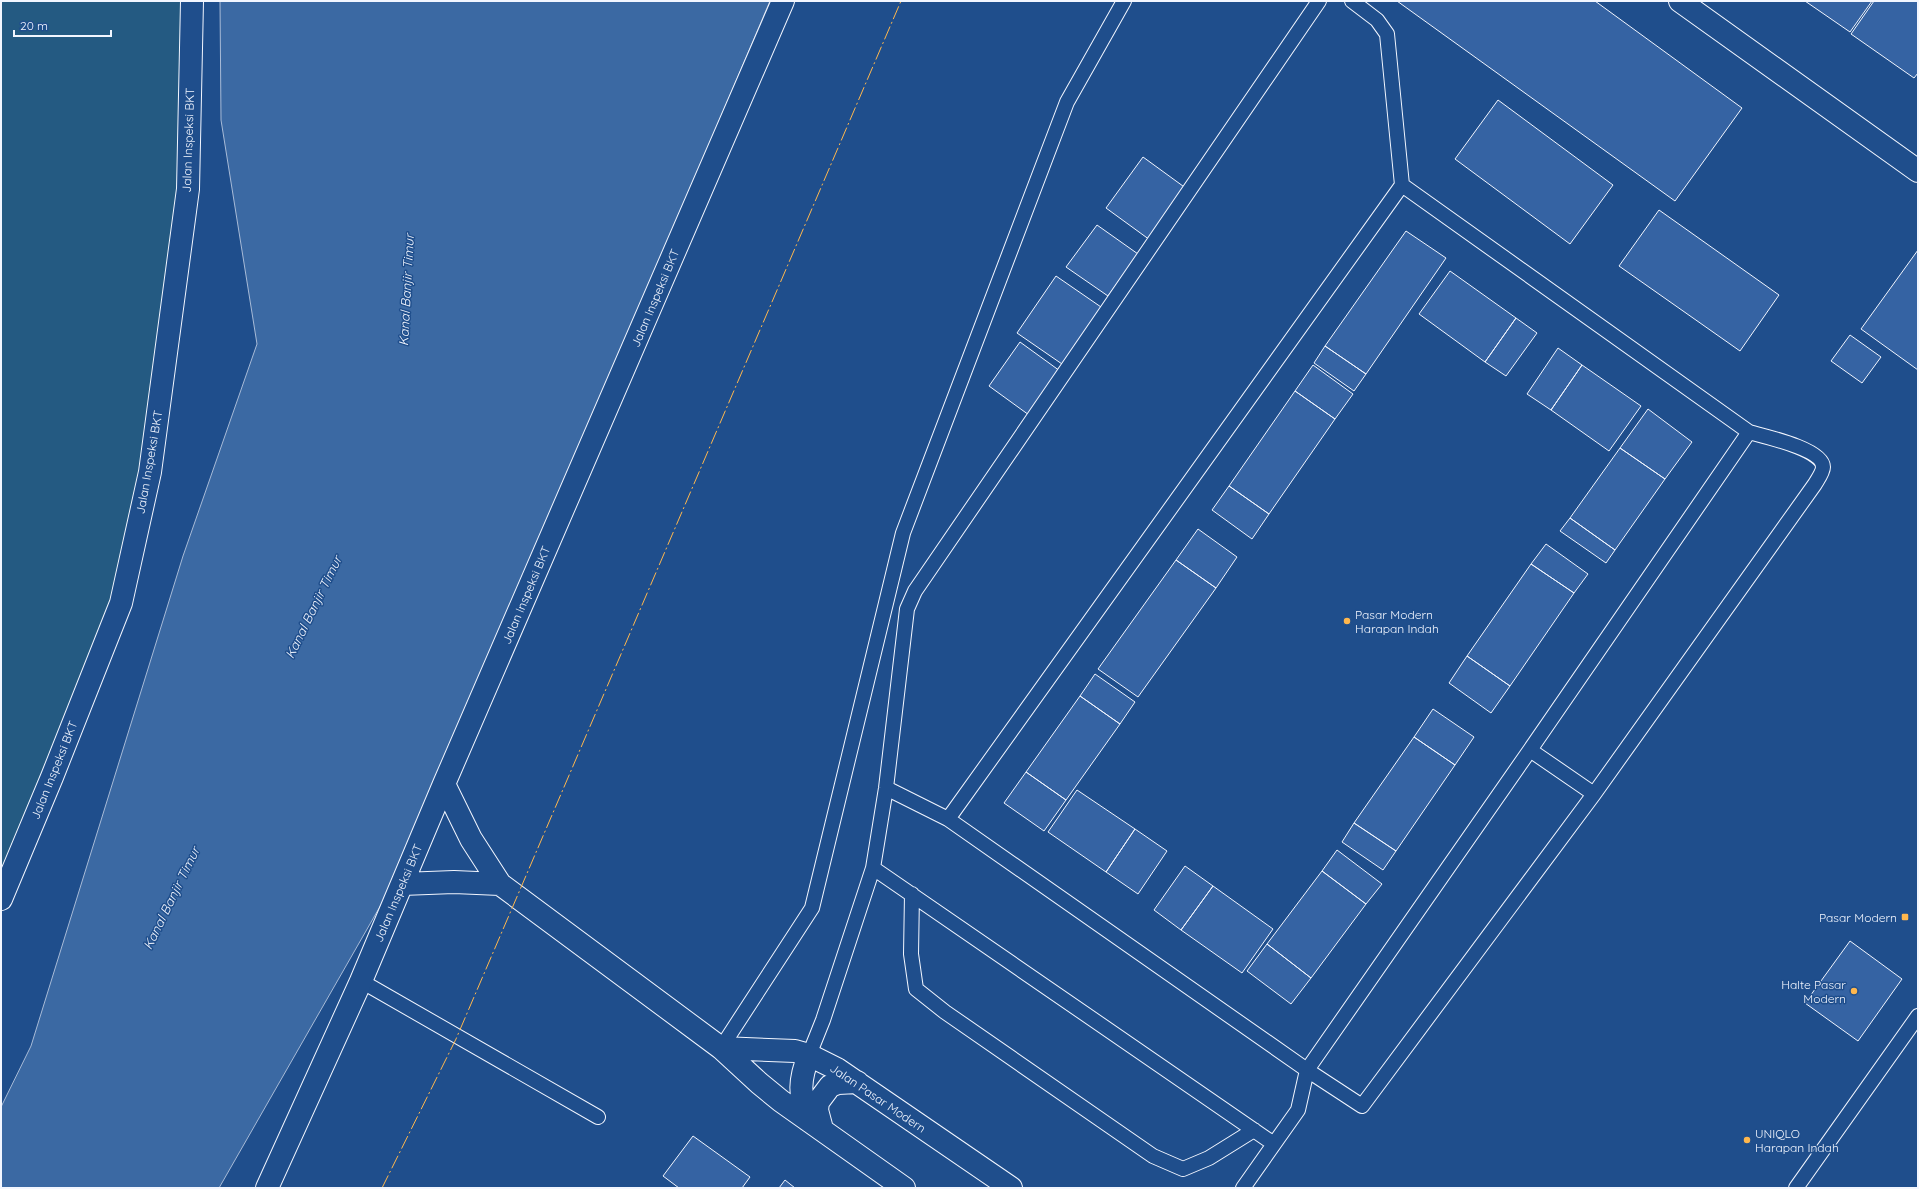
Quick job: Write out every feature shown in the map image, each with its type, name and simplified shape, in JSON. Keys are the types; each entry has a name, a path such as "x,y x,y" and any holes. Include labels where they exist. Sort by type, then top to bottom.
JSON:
{"street":[{"name":"Jalan Inspeksi BKT","path":"1,899 52,777 120,603 150,472 188,189 192,1"},
{"name":"Jalan Inspeksi BKT","path":"267,1188 361,981 444,784 783,1"},
{"path":"1680,1 1918,171"},
{"path":"444,784 471,839 500,884 721,1048 759,1083 904,1188"},
{"path":"402,884 454,882 500,884"},
{"name":"Jalan Pasar Modern","path":"721,1048 795,1051 809,1055 837,1069 857,1082 1012,1188"},
{"path":"809,1055 800,1086 802,1102 815,1124"},
{"path":"815,1124 818,1102 830,1086 838,1083 857,1082"}],"lane":[{"path":"721,1048 812,908 903,533 1067,102 1124,1"},
{"path":"809,1055 823,1020 873,868 886,788 907,609 915,591 1319,1"},
{"path":"948,819 1402,185 1387,34 1377,20 1352,1"},
{"path":"886,788 948,819 1307,1070 1362,1106 1594,794 1815,484 1823,467 1821,461 1810,452 1791,444 1748,432 1402,185"},
{"path":"1243,1188 1298,1110 1307,1070 1530,750 1748,432"},
{"path":"1530,750 1594,794"},
{"path":"873,868 1274,1144"},
{"path":"912,894 911,954 916,989 945,1012 1153,1156 1183,1169 1209,1158 1254,1130"},
{"path":"361,981 598,1117"},
{"path":"1796,1188 1918,1016"}],"shaded area":[{"path":"1,1 187,1 188,189 121,603 1,882"}],"water":[{"name":"Kanal Banjir Timur","path":"220,1 770,1 402,868 219,1188 1,1188 1,1107 31,1046 183,556 257,344 221,120"}],"building":[{"path":"1397,1 1595,1 1742,108 1675,201"},
{"path":"1805,1 1872,1 1850,32"},
{"path":"1874,1 1918,1 1918,73 1914,78 1851,34"},
{"path":"1498,100 1613,185 1570,244 1455,159"},
{"path":"1143,157 1187,189 1150,240 1106,208"},
{"path":"1659,210 1779,295 1740,351 1619,266"},
{"path":"1097,225 1138,254 1108,296 1066,267"},
{"path":"1406,231 1446,258 1366,374 1325,346"},
{"path":"1918,250 1918,370 1861,329"},
{"path":"1450,271 1516,318 1485,362 1419,314"},
{"path":"1056,276 1101,307 1062,364 1017,333"},
{"path":"1516,318 1537,333 1506,376 1485,362"},
{"path":"1850,335 1881,357 1862,383 1831,361"},
{"path":"1020,342 1060,371 1029,415 989,386"},
{"path":"1325,346 1366,374 1354,391 1314,363"},
{"path":"1558,348 1582,365 1551,410 1527,394"},
{"path":"1313,365 1353,394 1335,419 1295,391"},
{"path":"1582,365 1641,406 1609,451 1551,410"},
{"path":"1295,391 1335,419 1269,514 1229,486"},
{"path":"1648,409 1692,442 1665,479 1620,448"},
{"path":"1620,448 1665,479 1615,550 1570,518"},
{"path":"1229,486 1269,514 1252,539 1212,510"},
{"path":"1570,518 1615,550 1606,563 1560,531"},
{"path":"1198,529 1237,557 1216,588 1176,560"},
{"path":"1546,544 1588,574 1574,593 1531,564"},
{"path":"1176,560 1216,588 1138,697 1098,669"},
{"path":"1531,564 1574,593 1510,686 1467,656"},
{"path":"1467,656 1510,686 1491,713 1449,683"},
{"path":"1095,674 1135,702 1120,724 1080,696"},
{"path":"1080,696 1120,724 1066,800 1026,772"},
{"path":"1433,709 1474,737 1455,765 1414,737"},
{"path":"1414,737 1455,765 1396,851 1354,823"},
{"path":"1026,772 1066,800 1044,831 1004,803"},
{"path":"1077,790 1135,829 1106,872 1048,832"},
{"path":"1354,823 1396,851 1383,870 1342,842"},
{"path":"1135,829 1167,851 1138,894 1106,872"},
{"path":"1337,850 1382,884 1366,904 1322,871"},
{"path":"1185,866 1213,886 1181,930 1154,910"},
{"path":"1322,871 1366,904 1311,978 1267,944"},
{"path":"1213,886 1273,929 1242,973 1181,930"},
{"name":"Halte Pasar Modern","path":"1850,941 1902,979 1858,1041 1805,1003"},
{"path":"1267,944 1311,978 1291,1004 1247,971"},
{"path":"693,1136 750,1177 742,1188 679,1188 663,1176"},
{"path":"785,1180 795,1188 779,1188"}],"power":[{"path":"382,1188 456,1039 901,1"}],"place":[{"name":"Pasar Modern Harapan Indah","path":"1347,621"},
{"name":"Pasar Modern","path":"1905,917"},
{"name":"Halte Pasar Modern","path":"1854,991"},
{"name":"UNIQLO Harapan Indah","path":"1747,1140"}]}
